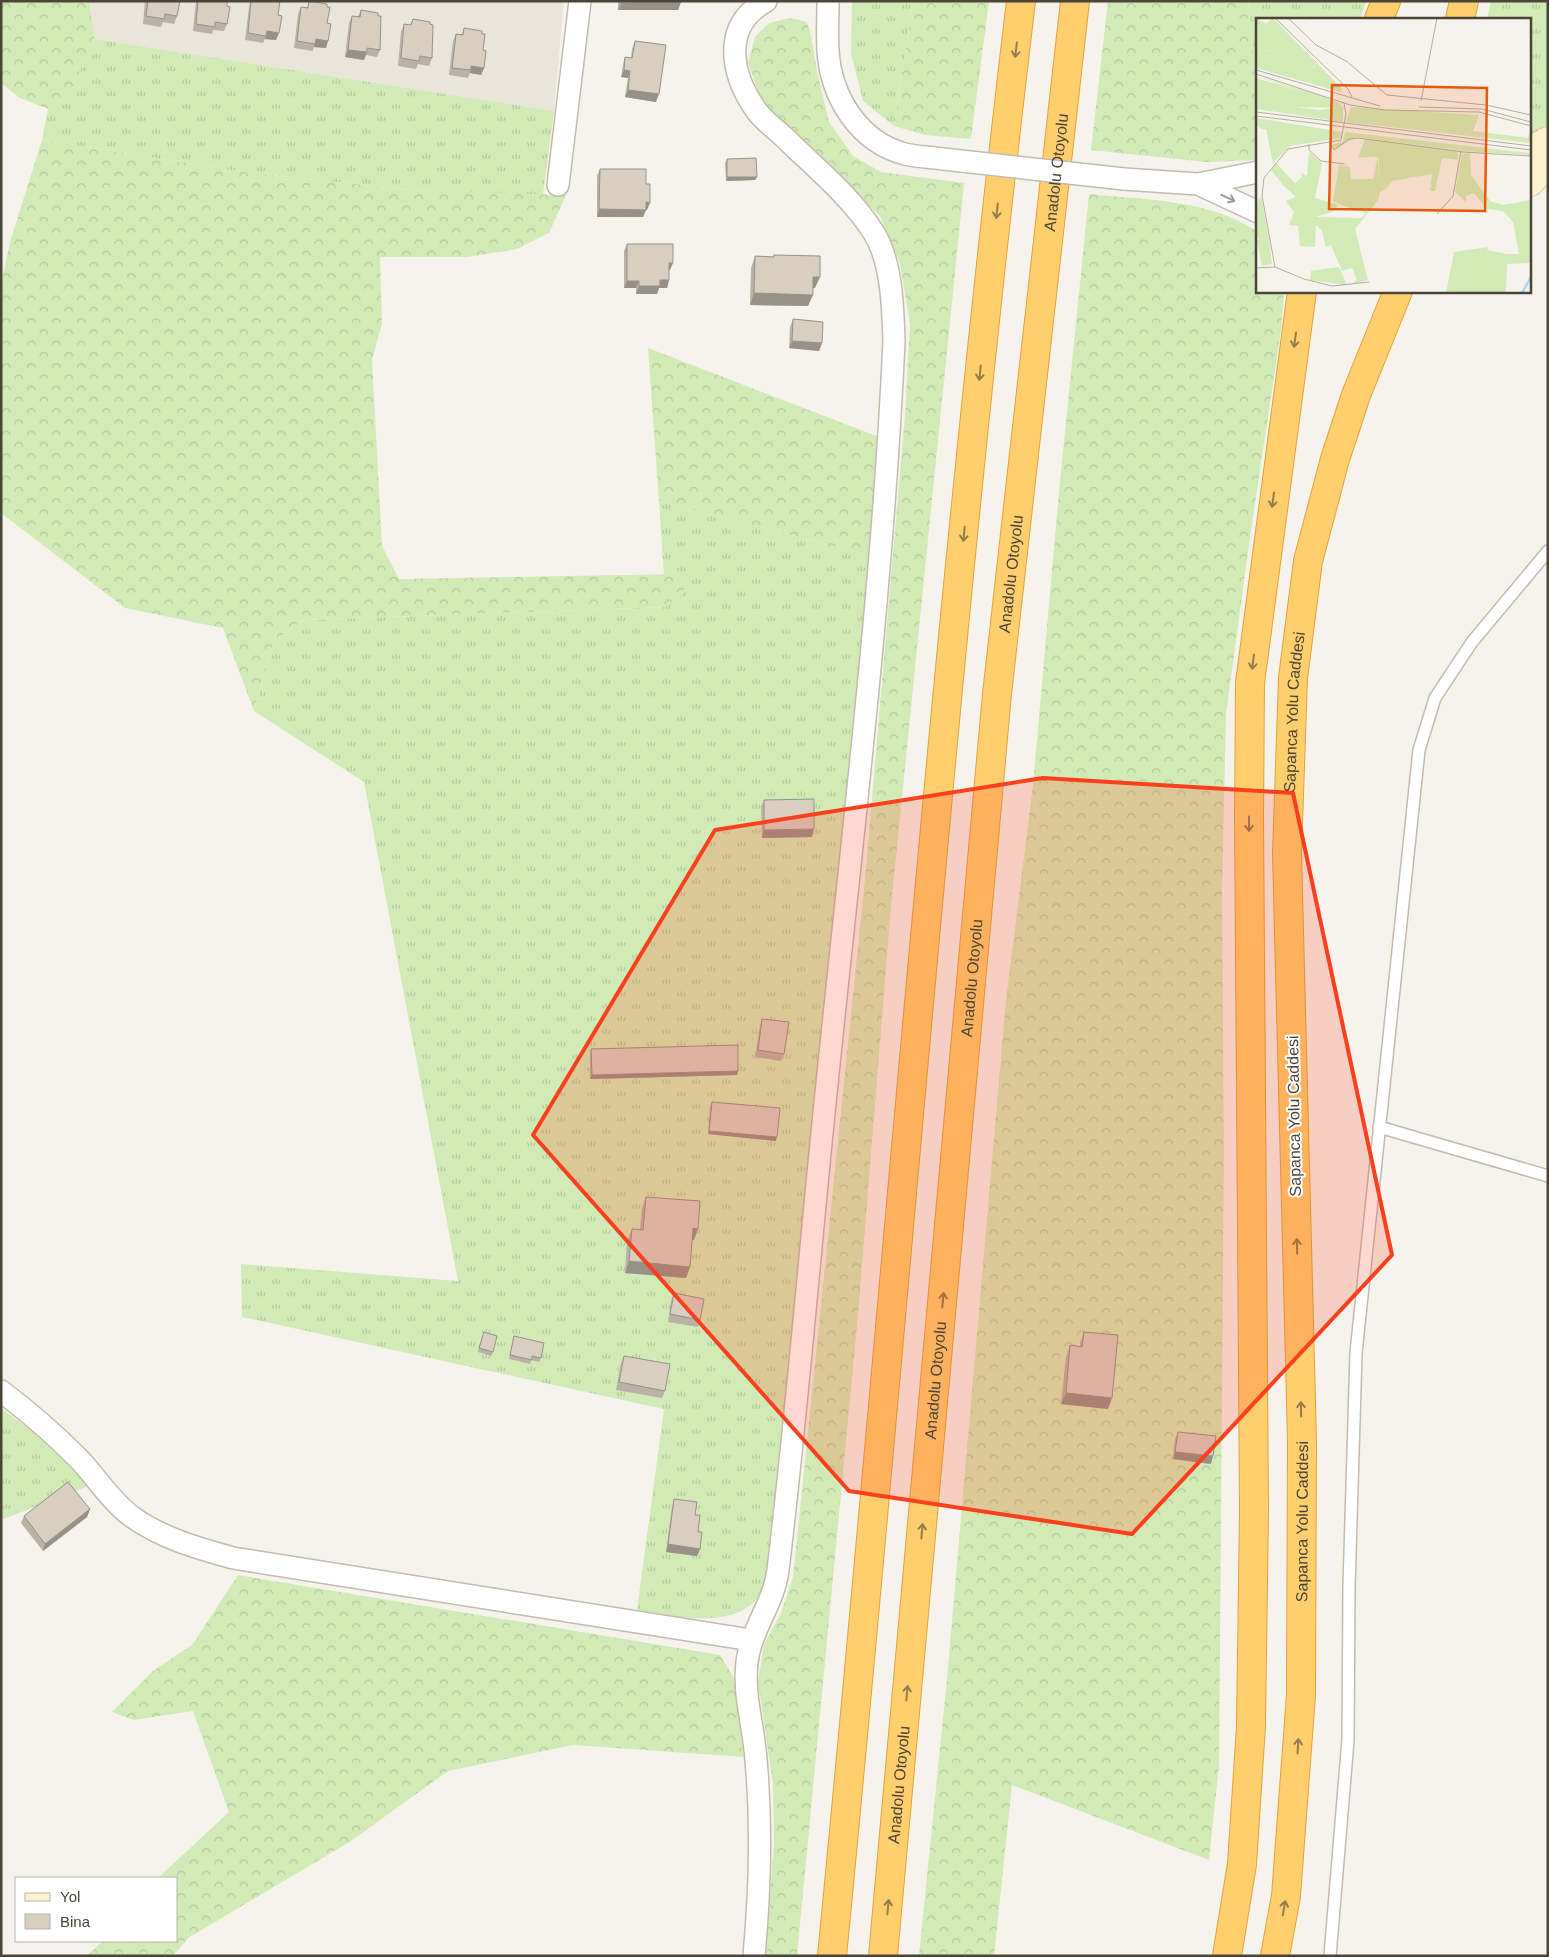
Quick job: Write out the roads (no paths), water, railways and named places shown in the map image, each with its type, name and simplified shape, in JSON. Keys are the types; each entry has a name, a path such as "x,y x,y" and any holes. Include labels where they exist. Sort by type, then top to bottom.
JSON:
{"highway":[{"path":"832,1956 932,861 985,323 1021,1"},
{"name":"Anadolu Otoyolu","path":"883,1956 997,694 1075,1"},
{"path":"1379,18 1386,1"},
{"path":"1460,18 1464,1"},
{"path":"1227,1956 1242,1864 1251,1726 1254,1501 1249,828 1250,683 1302,292"},
{"name":"Sapanca Yolu Caddesi","path":"1275,1956 1286,1896 1301,1695 1302,1441 1288,853 1293,678 1308,561 1335,460 1356,395 1398,292"}],"street":[{"path":"558,185 580,1"},
{"path":"754,1956 758,1912 760,1829 756,1757 747,1700 747,1665 751,1640 777,1584 787,1494 823,1124 869,696 894,341 893,305 887,272 876,235 852,204 757,112 737,76 734,51 737,35 744,20 753,8 766,1"},
{"path":"828,1 828,52 831,72 837,91 856,123 879,143 893,150 916,156 1124,179 1198,184 1256,172"},
{"path":"1532,151 1548,141"},
{"path":"1532,180 1548,164"},
{"path":"1198,184 1256,211"},
{"path":"1,1391 35,1417 80,1460 130,1515 158,1534 192,1546 233,1558 751,1640"}],"lane":[{"path":"1330,1956 1348,1740 1349,1587 1356,1353 1419,750 1435,698 1472,642 1548,551"},
{"path":"1379,1127 1548,1176"}]}
